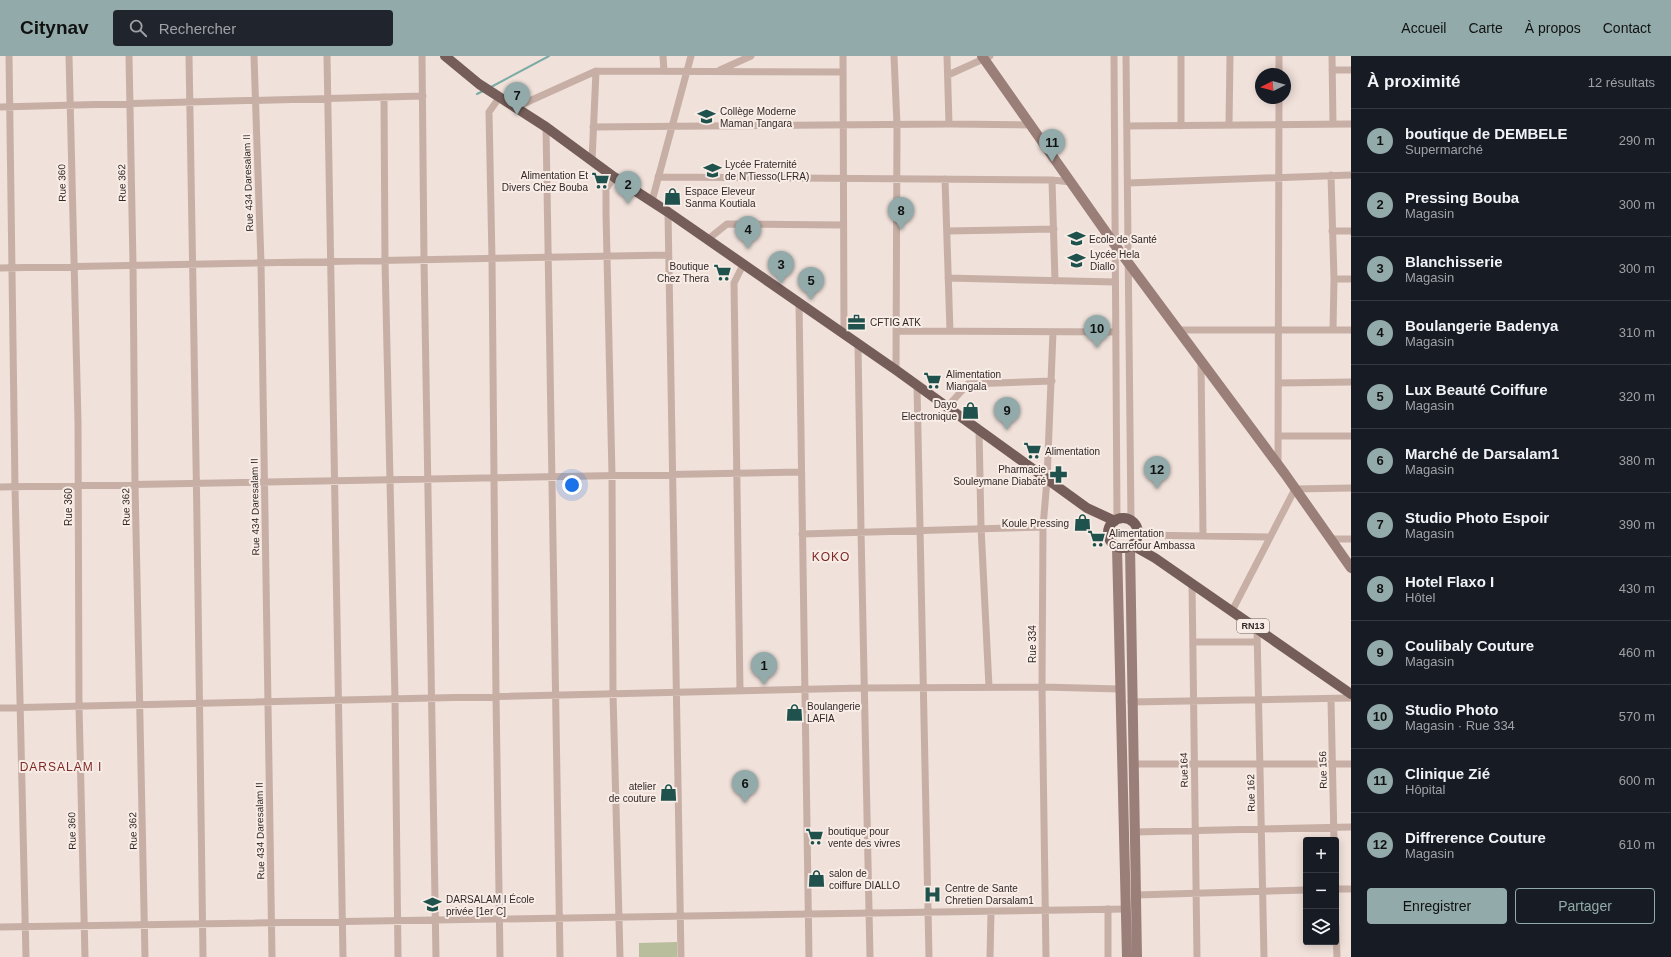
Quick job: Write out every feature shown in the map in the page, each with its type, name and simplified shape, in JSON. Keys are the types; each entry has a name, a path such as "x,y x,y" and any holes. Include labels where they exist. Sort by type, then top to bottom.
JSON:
{"main road":[{"path":"445,56 479,84 514,108 546,126 614,177 652,201 896,370 1087,508 1108,530 1110,540 1117,547 1124,548 1131,546 1136,541 1136,527 1131,521 1124,519 1116,520 1087,508"},
{"path":"985,57 1115,245 1295,489 1351,568"},
{"path":"1108,530 1111,524 1116,520"},
{"name":"RN13","path":"1137,535 1155,558"},
{"path":"1131,546 1132,702 1137,957"},
{"name":"RN13","path":"1131,546 1155,558 1351,694"},
{"path":"1117,547 1127,957"}],"street":[{"path":"9,56 15,486 26,957"},
{"name":"Rue 360","path":"69,56 78,485 84,957"},
{"name":"Rue 362","path":"129,56 134,265 135,484 145,957"},
{"path":"189,56 194,264 203,957"},
{"name":"Rue 434 Daresalam II","path":"254,56 261,263 272,957"},
{"path":"327,56 343,957"},
{"path":"422,56 436,957"},
{"path":"663,56 664,71"},
{"path":"652,201 691,56"},
{"path":"718,71 742,58 751,56"},
{"path":"843,56 844,334"},
{"path":"894,56 897,124 896,370"},
{"path":"947,56 949,124"},
{"path":"1114,56 1116,520"},
{"path":"1126,56 1131,521"},
{"path":"1181,56 1181,126"},
{"path":"1230,56 1230,125"},
{"path":"1279,56 1279,68"},
{"path":"1332,56 1333,124"},
{"path":"948,75 985,57"},
{"path":"742,58 742,72"},
{"path":"1332,70 1351,70"},
{"path":"592,161 596,71"},
{"path":"514,108 596,71 843,72"},
{"path":"0,107 423,96"},
{"path":"384,97 385,261 395,699 398,957"},
{"path":"499,98 489,112 500,957"},
{"path":"1278,466 1279,104"},
{"path":"593,127 897,124 1031,125"},
{"path":"1127,126 1351,124"},
{"path":"546,126 560,957"},
{"path":"1128,184 1351,174"},
{"path":"1331,175 1334,279 1333,330"},
{"path":"614,177 606,189 612,475 613,694 620,957"},
{"path":"658,177 1052,180 1071,182"},
{"path":"945,179 950,331"},
{"path":"1052,180 1055,281"},
{"path":"668,212 681,957"},
{"path":"707,240 727,224 843,225"},
{"path":"947,231 1054,229"},
{"path":"1332,231 1351,231"},
{"path":"0,268 668,255"},
{"path":"740,691 734,283 743,265"},
{"path":"948,278 1115,282"},
{"path":"1334,279 1351,279"},
{"path":"799,303 809,957"},
{"path":"1178,330 1351,330"},
{"path":"896,331 1116,332"},
{"name":"Rue 334","path":"1046,957 1044,910 1042,687 1043,527 1047,480 1053,332"},
{"path":"858,344 870,957"},
{"path":"1201,361 1203,536"},
{"path":"947,407 968,384 1052,381"},
{"path":"1279,382 1351,382"},
{"path":"917,386 929,957"},
{"path":"979,430 981,528 989,687"},
{"path":"1279,436 1351,436"},
{"path":"0,487 801,472"},
{"path":"1232,611 1295,489 1351,488"},
{"path":"802,534 861,531 1043,527"},
{"path":"1137,535 1270,537"},
{"path":"1330,539 1351,539"},
{"name":"Rue164","path":"1192,583 1197,957"},
{"name":"Rue 162","path":"1257,629 1264,957"},
{"path":"1193,642 1257,642"},
{"path":"0,708 864,688 1042,687 1120,689"},
{"path":"1132,702 1351,698"},
{"name":"Rue 156","path":"1331,699 1334,837"},
{"path":"1133,764 1351,764"},
{"path":"1134,832 1351,827"},
{"path":"1339,889 1351,889"},
{"path":"1136,895 1303,890"},
{"path":"1108,909 1108,957"},
{"path":"0,927 1126,909"},
{"path":"990,957 991,911"},
{"path":"1337,945 1337,957"}],"green space":[{"path":"677,942 677,957 639,957 639,943"}],"waterway":[{"path":"491,87 549,56"},
{"path":"477,94 483,91"}],"place":[{"name":"Studio Photo Espoir","path":"517,115"},
{"name":"Collège Moderne Maman Tangara","path":"707,117"},
{"name":"Clinique Zié","path":"1052,162"},
{"name":"Lycée Fraternité de N'Tiesso(LFRA)","path":"712,170"},
{"name":"Alimentation Et Divers Chez Bouba","path":"601,181"},
{"name":"Espace Eleveur Sanma Koutiala","path":"672,197"},
{"name":"Pressing Bouba","path":"628,204"},
{"name":"Hotel Flaxo I","path":"901,230"},
{"name":"Ecole de Santé","path":"1076,239"},
{"name":"Boulangerie Badenya","path":"748,249"},
{"name":"Lycée Hela Diallo","path":"1077,260"},
{"name":"Boutique Chez Thera","path":"722,272"},
{"name":"Blanchisserie","path":"781,284"},
{"name":"Lux Beauté Coiffure","path":"811,300"},
{"name":"CFTIG ATK","path":"857,322"},
{"name":"Studio Photo","path":"1097,348"},
{"name":"Alimentation Miangala","path":"933,380"},
{"name":"Dayo Electronique","path":"970,410"},
{"name":"Coulibaly Couture","path":"1007,430"},
{"name":"Alimentation","path":"1032,451"},
{"name":"Pharmacie Souleymane Diabaté","path":"1059,475"},
{"name":"Diffrerence Couture","path":"1157,489"},
{"name":"Koule Pressing","path":"1082,523"},
{"name":"Alimentation Carrefour Ambassa","path":"1096,539"},
{"name":"boutique de DEMBELE","path":"764,685"},
{"name":"Boulangerie LAFIA","path":"794,712"},
{"name":"atelier de couture","path":"669,792"},
{"name":"Marché de Darsalam1","path":"745,803"},
{"name":"boutique pour vente des vivres","path":"815,837"},
{"name":"salon de coiffure DIALLO","path":"816,879"},
{"name":"Centre de Sante Chretien Darsalam1","path":"932,894"},
{"name":"DARSALAM I École privée [1er C]","path":"433,905"}],"district":[{"name":"KOKO","path":"831,557"},
{"name":"DARSALAM I","path":"61,767"}]}
